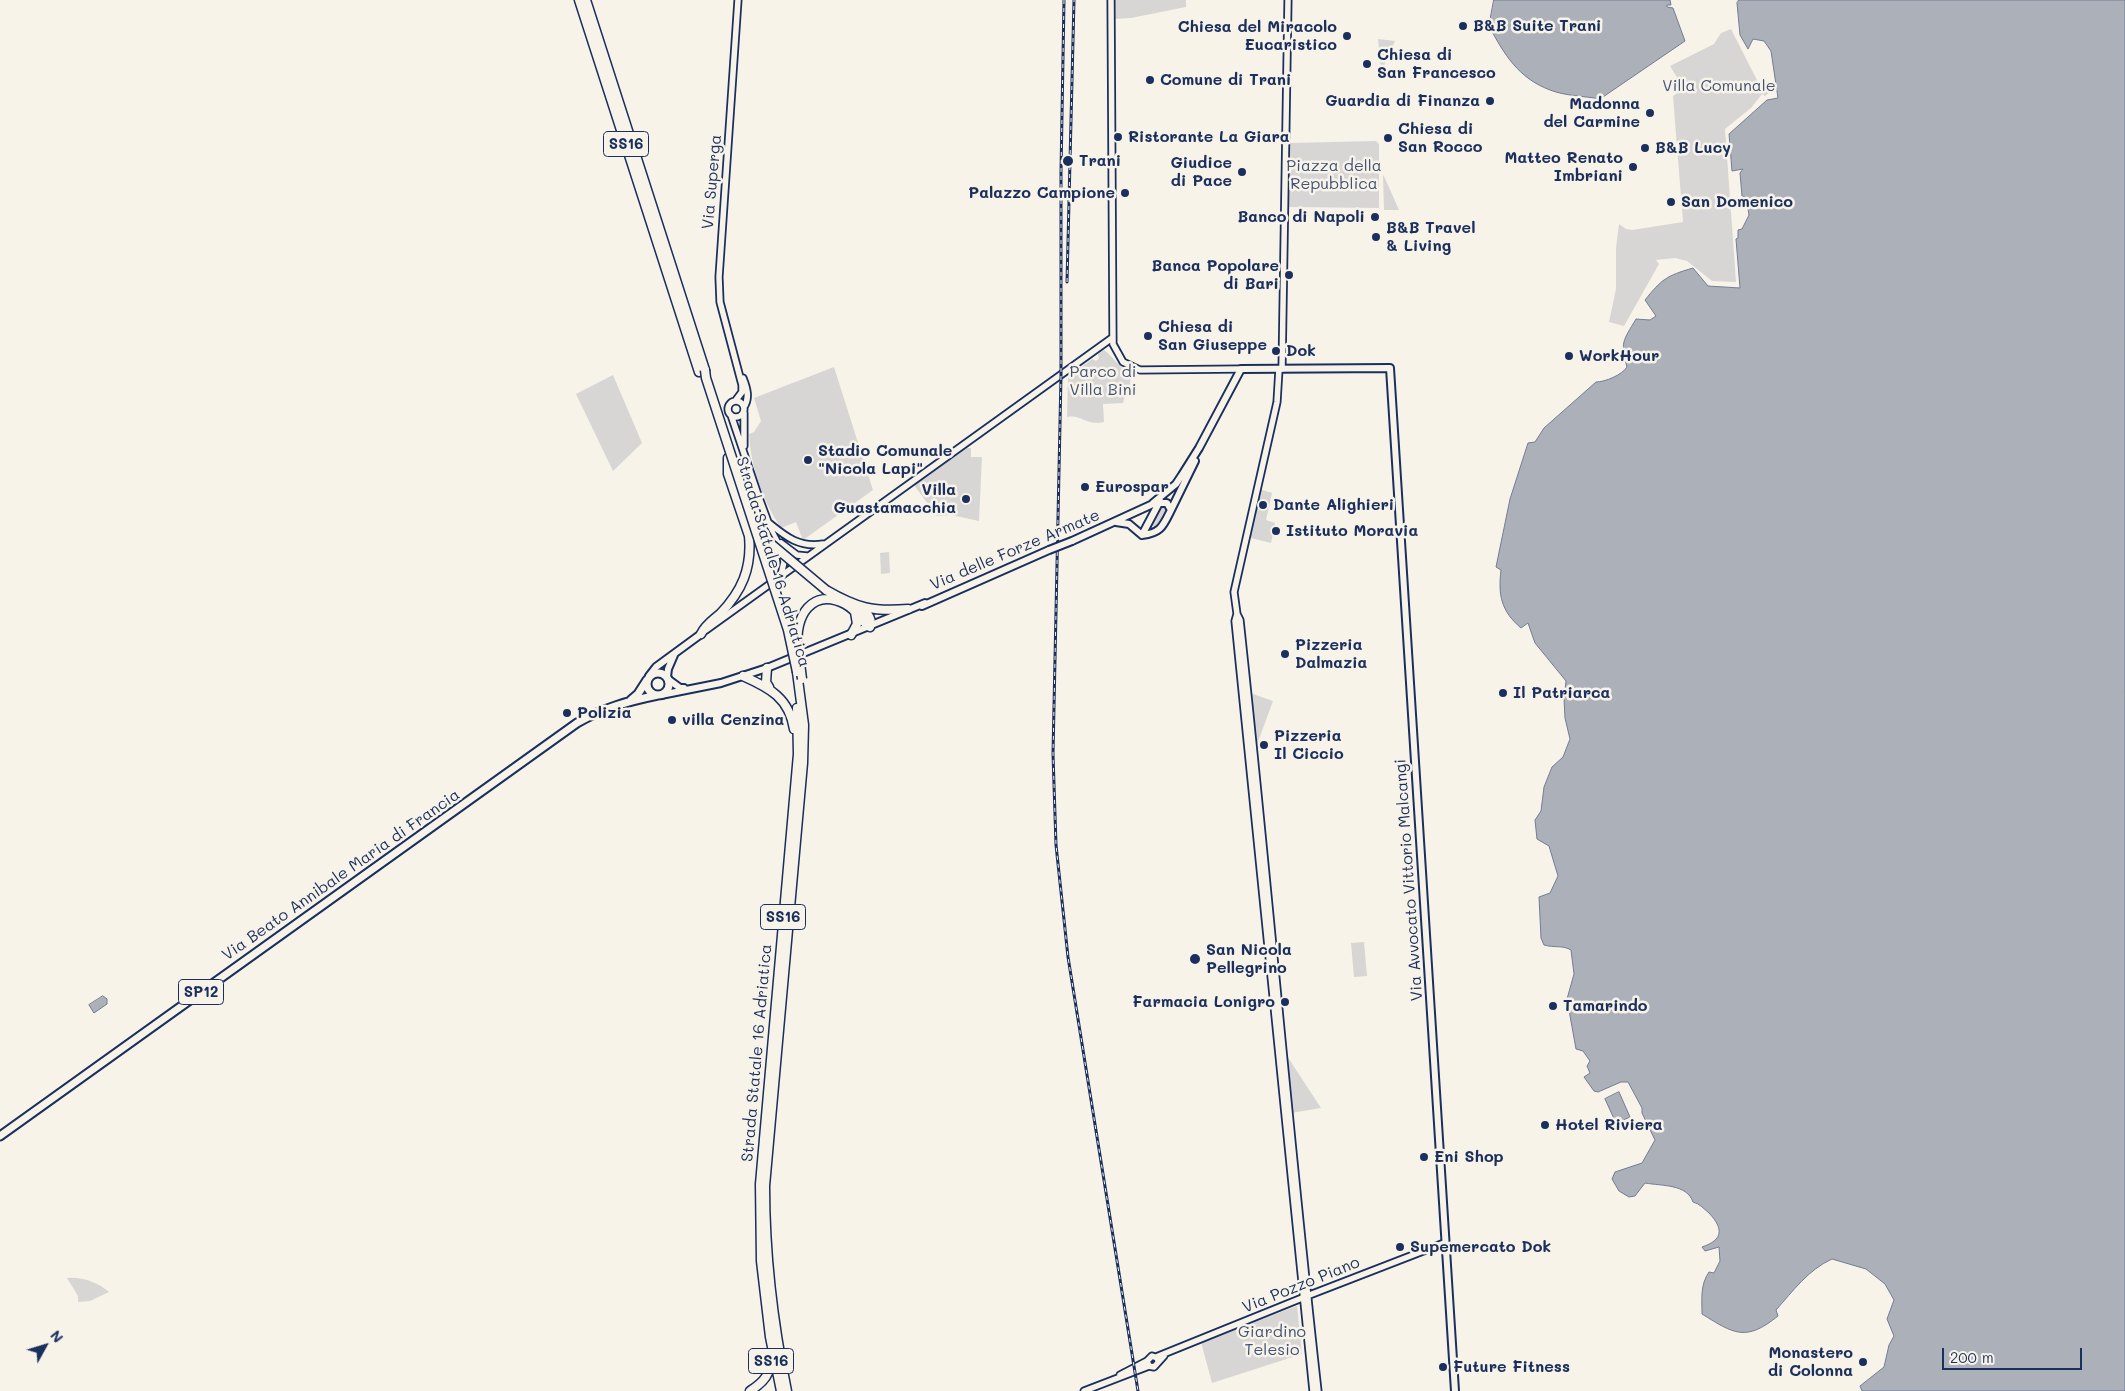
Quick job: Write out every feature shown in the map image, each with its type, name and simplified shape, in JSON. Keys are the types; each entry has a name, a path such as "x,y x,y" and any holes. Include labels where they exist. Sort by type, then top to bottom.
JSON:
{"highway":[{"name":"Strada Statale 16 Adriatica","path":"579,0 679,299 798,675 798,745 794,800 760,1184 761,1261 768,1323 782,1391"},
{"name":"Strada Statale 16 Adriatica","path":"586,0 675,287"},
{"name":"Strada Statale 16 Adriatica","path":"702,371 706,378 788,630 798,675 804,725 803,763 765,1186 765,1229 769,1278 775,1328 787,1391"},
{"name":"SS16","path":"702,371 762,531 778,551 826,590 857,609"},
{"name":"SS16","path":"701,634 706,625 727,606 742,586 750,546 749,536 728,474 728,458"},
{"name":"SS16","path":"798,675 796,634 798,623 803,613 815,603 834,600 857,609 908,609"},
{"path":"857,609 869,616 872,622 870,627"},
{"path":"851,635 857,624 857,609"},
{"path":"767,668 766,682 769,687"},
{"name":"SS16","path":"743,676 769,687 787,707 792,719 794,732 792,790 794,800"},
{"name":"SS16","path":"750,1391 760,1385 767,1377 771,1368 768,1323"}],"main road":[{"name":"Via Avvocato Vittorio Malcangi","path":"1280,369 1390,368 1444,1243 1455,1391"},
{"path":"1142,535 1161,529 1199,448 1241,370 1280,369"},
{"path":"1142,535 1157,503 1176,484 1199,448"},
{"path":"1157,503 1167,503 1171,510"},
{"name":"Via delle Forze Armate","path":"659,695 721,683 767,668 926,604 1157,503"},
{"name":"Via delle Forze Armate","path":"1115,522 1129,524 1142,535"},
{"path":"1148,523 1153,530 1161,529"},
{"name":"Via delle Forze Armate","path":"886,620 908,609 926,604"},
{"path":"676,651 668,669 667,691 659,695 648,690 648,678 656,667 676,651 701,634"},
{"path":"648,678 658,673 680,688 690,688"},
{"name":"Via Beato Annibale Maria di Francia","path":"630,700 638,694 648,678"},
{"name":"Via Beato Annibale Maria di Francia","path":"0,1136 577,724 592,714 630,700 659,695"}],"street":[{"name":"Via Superga","path":"738,0 719,277 720,302 737,364 748,394 744,409 744,453"},
{"path":"1111,0 1112,338 1119,356 1135,369 1241,370"},
{"path":"1288,0 1286,210 1278,402 1235,586 1237,614 1235,620 1245,691 1276,1014 1283,1111 1318,1391"},
{"path":"701,634 824,543 901,491 1112,338"},
{"name":"Via Superga","path":"737,364 742,392 728,406 768,521 782,552 784,562 781,575"},
{"path":"731,415 739,417 744,409 742,403 736,400"},
{"name":"Via Superga","path":"768,521 787,538 798,543 807,556"},
{"name":"Via Superga","path":"776,538 786,549 797,555 807,556"},
{"path":"798,543 815,545 824,543"},
{"path":"1276,1014 1289,1114 1313,1391"},
{"name":"Via Pozzo Piano","path":"1148,1364 1150,1357 1157,1359 1184,1346 1305,1297 1444,1243"},
{"name":"Via Pozzo Piano","path":"1084,1391 1148,1364 1156,1366 1157,1359"}],"green space":[{"path":"1114,0 1186,0 1186,7 1131,18 1114,19"},
{"name":"Villa Comunale","path":"1731,29 1762,90 1766,90 1769,93 1765,96 1762,94 1751,108 1725,129 1736,282 1712,281 1687,261 1675,258 1656,260 1659,264 1624,326 1609,322 1616,289 1616,248 1619,224 1626,229 1632,230 1683,222 1673,96 1684,89 1670,66 1714,44 1721,33"},
{"path":"1378,39 1395,41 1381,72"},
{"name":"Piazza della Repubblica","path":"1376,141 1379,144 1379,208 1288,207 1290,143"},
{"name":"Piazza della Repubblica","path":"1384,176 1399,210 1384,210"},
{"name":"Parco di Villa Bini","path":"1104,350 1131,374 1129,395 1125,396 1123,403 1103,404 1104,422 1097,423 1077,417 1067,417 1068,378 1092,359 1096,361 1099,358 1098,354"},
{"name":"Stadio Comunale \"Nicola Lapi\"","path":"834,367 873,490 803,540 796,522 781,528 763,495 750,447 749,434 754,432 761,421 754,398"},
{"path":"613,375 642,443 613,471 576,394"},
{"path":"967,448 971,448 971,457 982,457 979,521 951,515 937,516 914,485"},
{"path":"1259,489 1272,493 1266,520 1275,523 1271,543 1247,537"},
{"path":"1161,505 1165,505 1168,511 1158,528 1155,528 1151,523"},
{"path":"889,552 890,573 881,574 880,553"},
{"path":"1250,693 1273,701 1255,750"},
{"path":"1364,942 1367,976 1354,977 1351,943"},
{"path":"1284,1054 1287,1056 1321,1108 1291,1113"},
{"path":"67,1278 79,1278 90,1281 100,1285 109,1292 90,1301 78,1302 78,1296"},
{"name":"Giardino Telesio","path":"1297,1306 1302,1354 1212,1383 1201,1342"}],"shaded area":[{"path":"1494,0 1670,0 1671,5 1667,5 1667,7 1673,8 1685,41 1600,99 1562,94 1529,79 1506,55 1489,26"},
{"path":"1739,0 2125,0 2125,1391 1862,1391 1860,1386 1884,1367 1889,1345 1894,1336 1887,1319 1894,1300 1885,1284 1866,1269 1832,1259 1808,1275 1795,1288 1776,1310 1778,1316 1757,1329 1748,1332 1732,1330 1702,1314 1704,1282 1709,1272 1714,1273 1720,1261 1719,1247 1705,1251 1702,1247 1714,1241 1717,1237 1719,1229 1717,1224 1709,1213 1693,1202 1690,1196 1680,1189 1645,1183 1635,1196 1629,1197 1619,1191 1612,1179 1615,1172 1642,1163 1655,1140 1642,1113 1642,1108 1628,1082 1621,1082 1598,1092 1594,1091 1584,1077 1590,1073 1587,1066 1590,1061 1583,1051 1576,1049 1567,999 1574,974 1571,950 1544,945 1541,938 1539,897 1550,893 1558,876 1549,846 1537,839 1535,820 1541,811 1544,787 1552,767 1563,757 1570,739 1565,718 1564,699 1566,681 1535,643 1528,623 1521,628 1514,622 1502,602 1500,587 1501,570 1496,567 1510,499 1528,443 1535,442 1544,428 1596,382 1613,378 1627,367 1623,347 1624,342 1636,319 1650,320 1656,316 1645,300 1656,287 1670,276 1693,268 1708,286 1740,288 1736,239 1738,238 1738,230 1742,229 1749,215 1746,197 1742,196 1740,173 1743,169 1732,171 1729,134 1767,100 1778,98 1771,51 1764,41 1753,39 1748,49 1740,35 1737,3"},
{"path":"103,996 107,999 107,1004 94,1013 89,1005"},
{"path":"1619,1092 1630,1117 1616,1123 1605,1099"}],"railway":[{"path":"1064,0 1061,172 1061,376 1053,754 1056,845 1068,957 1138,1391"},
{"path":"1067,282 1074,0"}],"place":[{"name":"B&B Suite Trani","path":"1463,26"},
{"name":"Chiesa del Miracolo Eucaristico","path":"1347,36"},
{"name":"Chiesa di San Francesco","path":"1367,64"},
{"name":"Comune di Trani","path":"1150,80"},
{"name":"Guardia di Finanza","path":"1490,101"},
{"name":"Madonna del Carmine","path":"1650,113"},
{"name":"Ristorante La Giara","path":"1118,137"},
{"name":"Chiesa di San Rocco","path":"1388,138"},
{"name":"B&B Lucy","path":"1645,148"},
{"name":"Trani","path":"1068,161"},
{"name":"Matteo Renato Imbriani","path":"1633,167"},
{"name":"Giudice di Pace","path":"1242,172"},
{"name":"Palazzo Campione","path":"1125,193"},
{"name":"San Domenico","path":"1671,202"},
{"name":"Banco di Napoli","path":"1375,217"},
{"name":"B&B Travel & Living","path":"1376,237"},
{"name":"Banca Popolare di Bari","path":"1289,275"},
{"name":"Chiesa di San Giuseppe","path":"1148,336"},
{"name":"Dok","path":"1276,351"},
{"name":"WorkHour","path":"1569,356"},
{"name":"Stadio Comunale \"Nicola Lapi\"","path":"808,460"},
{"name":"Eurospar","path":"1085,487"},
{"name":"Villa Guastamacchia","path":"966,499"},
{"name":"Dante Alighieri","path":"1263,505"},
{"name":"Istituto Moravia","path":"1276,531"},
{"name":"Pizzeria Dalmazia","path":"1285,654"},
{"name":"Il Patriarca","path":"1503,693"},
{"name":"Polizia","path":"567,713"},
{"name":"villa Cenzina","path":"672,720"},
{"name":"Pizzeria Il Ciccio","path":"1264,745"},
{"name":"San Nicola Pellegrino","path":"1195,959"},
{"name":"Farmacia Lonigro","path":"1285,1002"},
{"name":"Tamarindo","path":"1553,1006"},
{"name":"Hotel Riviera","path":"1545,1125"},
{"name":"Eni Shop","path":"1424,1157"},
{"name":"Supemercato Dok","path":"1400,1247"},
{"name":"Monastero di Colonna","path":"1863,1362"},
{"name":"Future Fitness","path":"1443,1367"}]}
